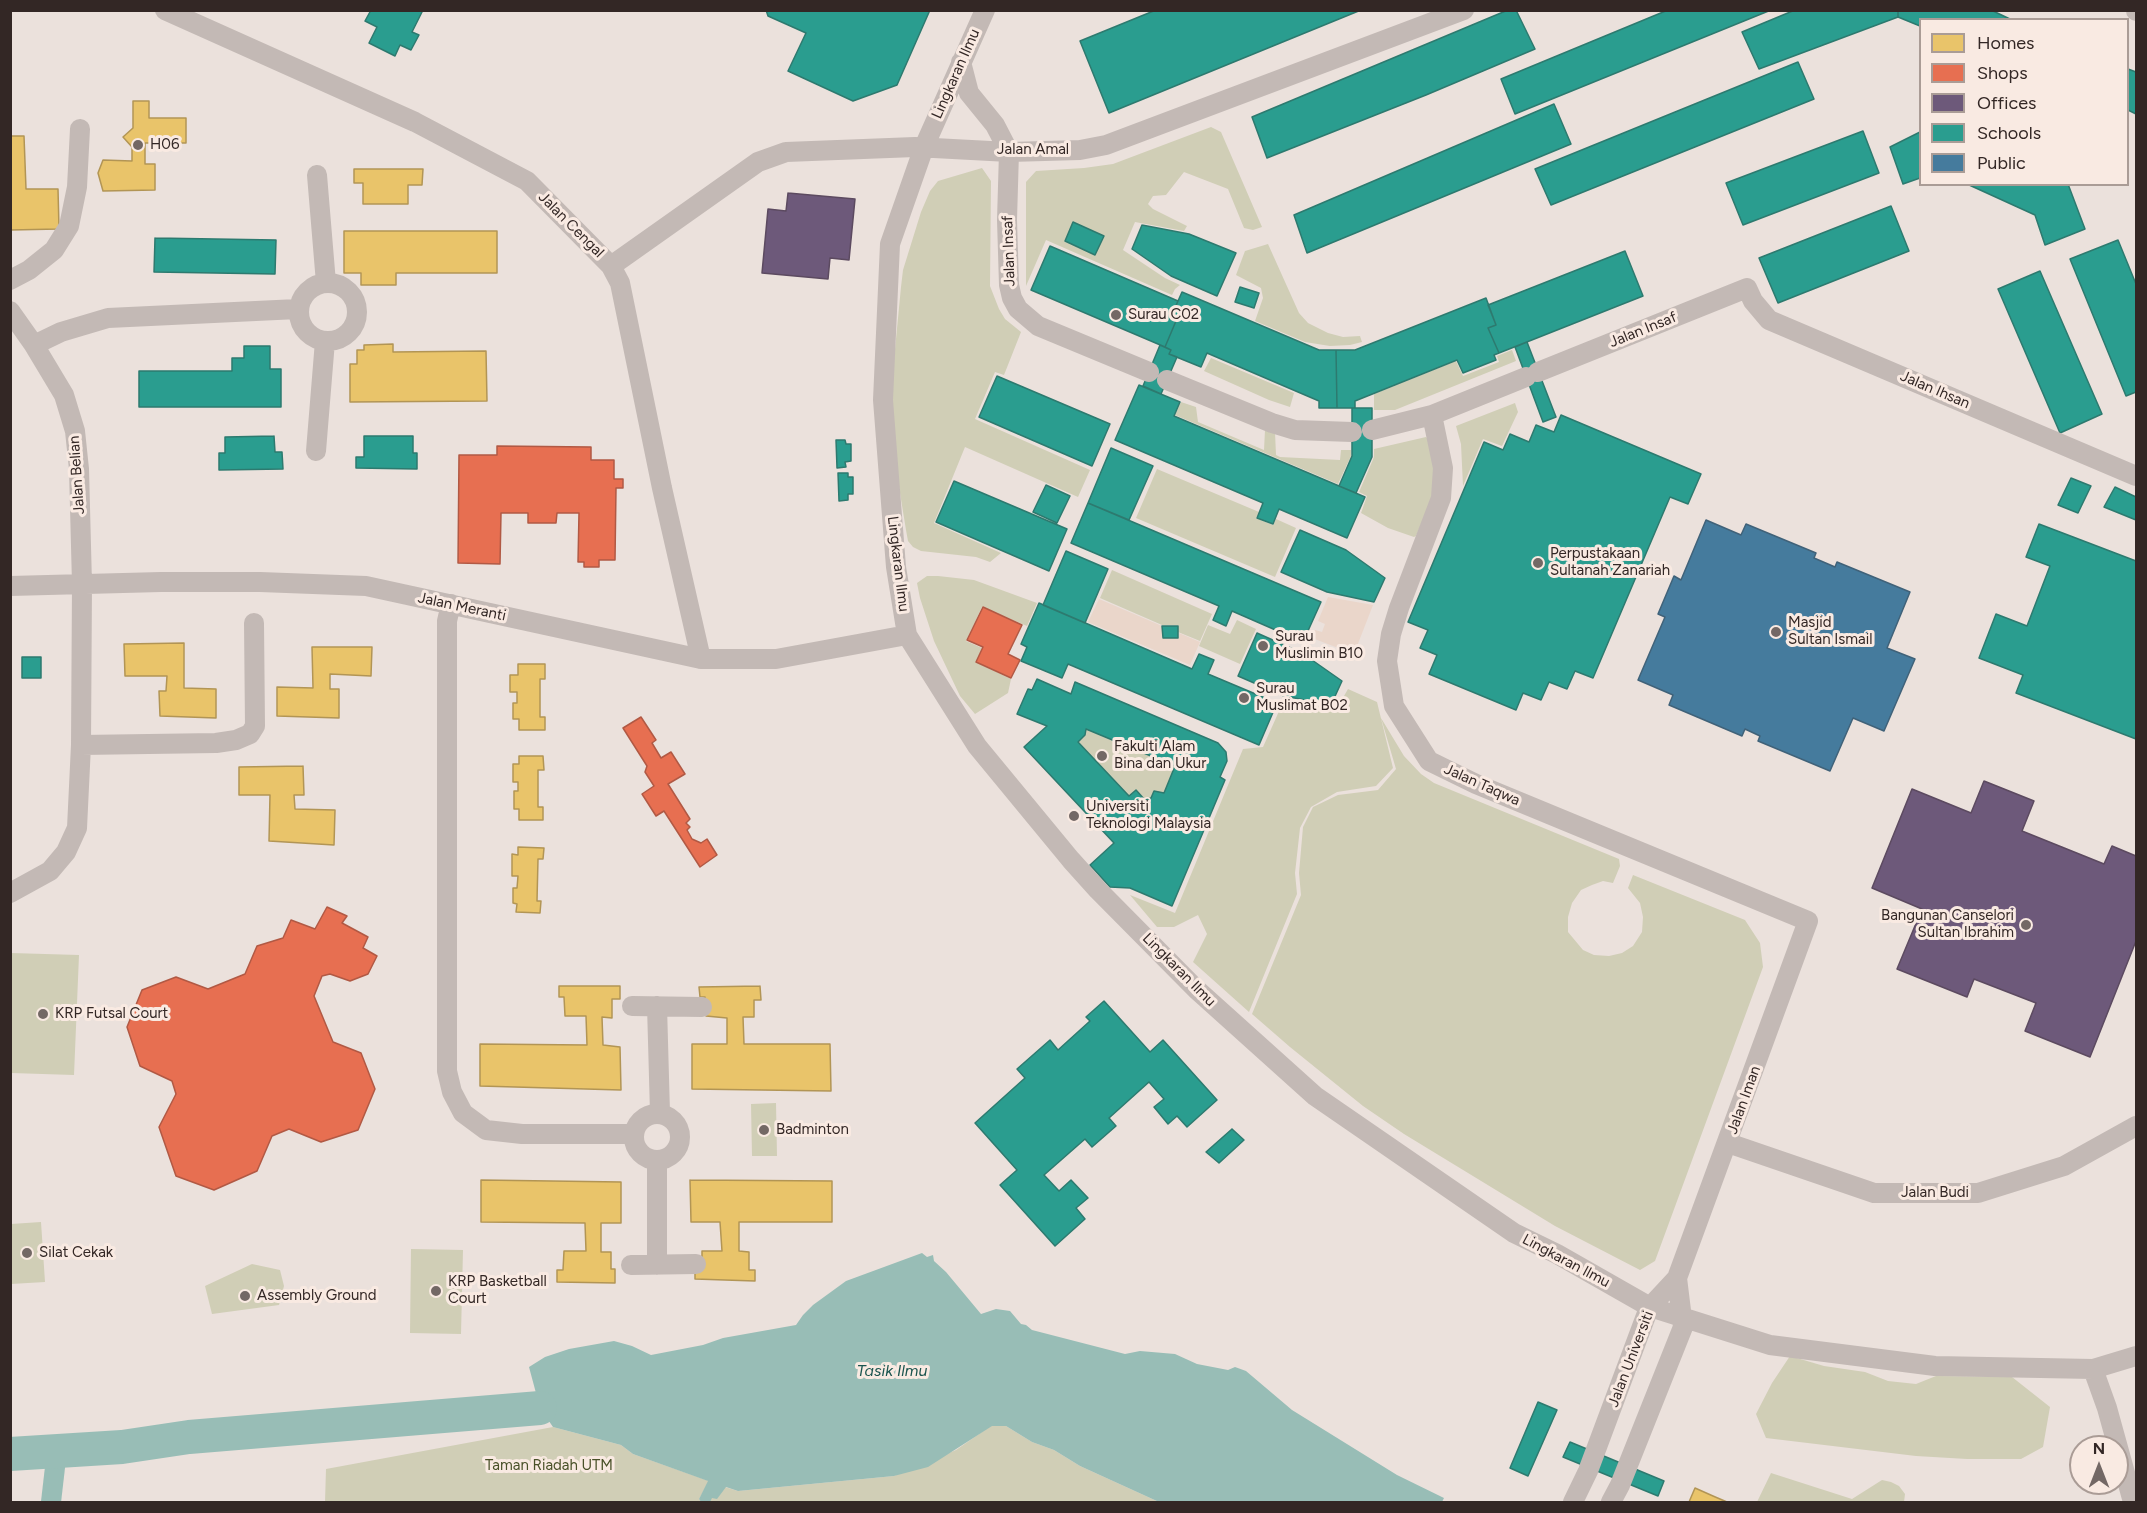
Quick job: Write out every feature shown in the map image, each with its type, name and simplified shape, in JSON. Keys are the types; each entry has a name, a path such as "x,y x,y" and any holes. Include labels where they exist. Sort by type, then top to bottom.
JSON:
{"street":[{"name":"Jalan Cengal","path":"165,10 415,122 527,181 611,266 620,284 662,488 701,659"},
{"name":"Lingkaran Ilmu","path":"985,10 924,147 890,244 882,400 896,567 908,635 976,746 1014,792 1098,890 1205,997 1315,1096 1514,1233 1557,1254 1650,1307 1770,1345 1935,1366 2092,1369 2136,1356"},
{"name":"Jalan Amal","path":"611,266 758,162 786,152 924,147 1010,152 1080,150 1106,145 1464,10"},
{"path":"961,62 969,93 995,125 1010,152"},
{"path":"10,280 29,270 54,250 69,226 77,187 80,129"},
{"name":"Jalan Insaf","path":"1010,152 1007,220 1008,285 1018,309 1038,326 1272,423 1295,430 1352,432"},
{"path":"317,176 326,283"},
{"path":"318,284 336,284 352,295 357,313 356,322 344,337 335,341 325,341 308,334 302,327 298,309 305,294 318,284"},
{"name":"Jalan Insaf","path":"1372,430 1432,415 1747,288"},
{"name":"Jalan Ihsan","path":"1747,288 1753,301 1769,320 2136,476"},
{"path":"34,345 61,332 108,318 298,309"},
{"name":"Jalan Belian","path":"10,311 34,345 64,395 75,431 79,469 82,584 81,745 77,828 66,852 50,871 10,893"},
{"path":"316,451 325,341"},
{"name":"Jalan Taqwa","path":"1432,415 1443,468 1441,498 1399,608 1391,634 1387,661 1394,706 1429,761 1476,784 1808,921"},
{"name":"Jalan Meranti","path":"10,586 260,582 366,586 701,659 776,659 908,635"},
{"path":"452,604 447,621 447,1071 452,1092 463,1113 486,1130 522,1134 634,1134"},
{"path":"81,745 216,743 236,740 250,734 255,726 254,623"},
{"name":"Jalan Iman","path":"1677,1278 1808,921"},
{"path":"632,1006 702,1007"},
{"path":"657,1006 660,1113"},
{"path":"660,1113 673,1119 680,1131 680,1145 670,1156 657,1160 649,1159 637,1149 634,1134 640,1121 646,1116 660,1113"},
{"name":"Jalan Budi","path":"1728,1143 1874,1193 1978,1193 2064,1166 2136,1126"},
{"path":"657,1160 657,1265"},
{"path":"630,1265 696,1264"},
{"path":"1611,1503 1683,1327 1677,1278"},
{"name":"Jalan Universiti","path":"1573,1503 1588,1471 1650,1307 1677,1278"},
{"path":"2092,1369 2107,1408 2133,1503"}],"green space":[{"path":"1211,127 1221,132 1262,227 1253,230 1244,228 1228,189 1184,172 1166,195 1153,196 1148,204 1153,209 1187,226 1184,231 1135,222 1123,250 1165,278 1180,285 1172,295 1046,240 1026,286 1026,182 1036,171 1113,164"},
{"path":"982,168 991,181 990,286 1005,319 1021,332 1004,375 995,372 975,419 1090,470 1078,497 965,447 934,523 1001,553 990,562 976,557 921,551 908,541 891,438 893,370 903,270 921,212 930,191 938,181"},
{"path":"1268,244 1299,313 1308,323 1328,333 1343,337 1360,336 1362,342 1330,346 1305,342 1255,321 1263,298 1261,288 1236,275 1245,251"},
{"path":"1512,350 1516,361 1395,410 1374,410 1374,394 1456,361 1463,376 1499,362 1497,356"},
{"path":"1211,358 1294,393 1290,407 1204,371"},
{"path":"1181,402 1196,407 1198,422 1264,450 1265,430 1275,432 1276,455 1280,457 1340,460 1341,450 1351,450 1351,456 1338,484 1175,415"},
{"path":"1515,403 1518,412 1502,446 1483,439 1463,486 1461,444 1456,426"},
{"path":"1426,437 1431,442 1435,491 1414,537 1388,528 1361,513 1367,496 1359,492 1374,457 1374,449"},
{"path":"1157,469 1259,512 1256,518 1273,525 1276,519 1296,528 1275,577 1136,518"},
{"path":"1112,570 1212,614 1200,641 1178,632 1178,625 1162,625 1100,598"},
{"path":"927,576 974,580 1037,603 1027,626 982,607 966,641 982,648 976,662 1011,679 1008,693 975,714 960,696 934,641 917,583"},
{"path":"1237,620 1256,629 1240,664 1199,646 1208,625 1230,634"},
{"path":"1348,689 1377,702 1393,768 1376,786 1337,792 1311,807 1300,828 1295,873 1297,894 1249,1012 1193,962 1207,934 1198,915 1174,927 1157,927 1130,895 1175,913 1243,749 1263,747 1284,700 1336,710"},
{"path":"1381,718 1404,756 1421,774 1434,783 1619,859 1620,866 1613,883 1603,881 1581,890 1572,903 1568,917 1568,932 1583,950 1594,955 1609,956 1622,953 1633,946 1642,932 1643,917 1640,903 1628,888 1633,875 1745,920 1760,943 1763,967 1655,1261 1640,1270 1555,1226 1404,1134 1363,1106 1252,1014 1301,895 1299,873 1303,827 1313,807 1338,795 1378,790 1396,769"},
{"path":"1086,729 1175,766 1164,793 1154,791 1151,798 1145,800 1136,790 1129,796 1078,742 1085,735"},
{"name":"KRP Futsal Court","path":"11,953 79,955 74,1075 11,1073"},
{"name":"Badminton","path":"776,1103 777,1156 752,1156 751,1104"},
{"name":"Silat Cekak","path":"41,1222 45,1282 11,1284 11,1224"},
{"name":"KRP Basketball Court","path":"411,1249 463,1250 461,1334 410,1333"},
{"name":"Assembly Ground","path":"252,1264 280,1270 284,1286 279,1305 212,1314 205,1286"},
{"path":"1790,1356 1824,1366 1865,1372 1888,1381 1916,1384 1936,1376 2012,1377 2050,1407 2043,1447 2021,1459 1967,1459 1916,1456 1766,1438 1756,1414 1772,1383"},
{"path":"992,1425 1006,1426 1080,1466 1159,1502 710,1502 711,1498 717,1498 725,1487 738,1491 894,1476 956,1450"},
{"name":"Taman Riadah UTM","path":"553,1427 621,1445 633,1454 709,1481 699,1499 701,1502 325,1502 326,1469"},
{"path":"1771,1473 1852,1499 1882,1480 1899,1486 1905,1494 1904,1502 1757,1502"}],"shaded area":[{"path":"1328,597 1373,605 1354,654 1312,638 1315,630 1322,632 1325,624 1318,621"},
{"path":"1099,599 1162,626 1162,638 1178,638 1179,633 1200,642 1190,665 1088,622"}],"water":[{"name":"Tasik Ilmu","path":"922,1253 927,1257 933,1255 934,1261 981,1314 996,1309 1010,1311 1021,1324 1032,1330 1125,1354 1140,1351 1175,1354 1197,1364 1228,1370 1235,1367 1246,1371 1292,1410 1397,1475 1444,1498 1442,1502 1159,1502 1080,1466 1006,1426 992,1426 928,1467 894,1476 738,1491 726,1487 717,1499 712,1498 710,1502 701,1502 699,1499 708,1481 633,1454 621,1445 553,1427 540,1408 529,1367 545,1357 569,1349 614,1341 651,1355 703,1345 723,1338 796,1325 813,1305 846,1281"}],"building: Homes":[{"name":"H06","path":"133,101 149,101 149,118 186,118 186,143 145,143 145,164 155,164 155,190 103,191 98,173 103,160 132,161 132,147 123,137 133,128"},
{"path":"10,136 24,136 26,189 58,189 59,229 10,230"},
{"path":"354,169 423,169 422,185 408,185 408,204 363,204 363,183 354,183"},
{"path":"344,231 497,231 497,273 396,273 396,285 361,285 361,273 344,273"},
{"path":"393,344 393,352 486,351 487,401 350,402 350,364 357,364 357,350 364,350 364,345"},
{"path":"184,643 184,688 216,689 216,718 160,716 159,691 166,691 167,676 125,676 124,644"},
{"path":"312,647 372,647 371,676 330,674 330,689 339,689 339,718 277,716 277,687 313,688"},
{"path":"518,664 545,664 545,679 540,679 540,717 545,717 545,730 519,730 519,719 513,719 513,703 517,703 517,692 510,692 510,675 518,675"},
{"path":"519,756 543,756 544,770 538,770 538,807 543,807 543,820 519,820 519,809 514,809 514,791 518,791 518,782 513,782 513,764 519,764"},
{"path":"303,766 304,795 294,795 295,809 335,810 334,845 269,841 270,795 239,795 239,767"},
{"path":"518,847 544,848 543,859 538,859 537,901 541,901 540,913 516,912 517,904 513,903 513,888 517,888 518,876 512,876 512,854 518,855"},
{"path":"559,986 620,986 620,999 612,999 612,1018 602,1017 603,1045 620,1047 621,1090 480,1086 480,1044 587,1045 586,1016 565,1016 564,997 559,997"},
{"path":"760,986 761,1000 754,1000 754,1017 743,1017 744,1044 830,1044 831,1091 692,1089 692,1044 727,1044 727,1018 706,1016 705,997 700,997 699,987"},
{"path":"481,1180 621,1182 621,1223 601,1223 601,1252 611,1252 611,1269 615,1269 615,1283 557,1282 557,1270 563,1270 564,1251 586,1251 585,1223 481,1222"},
{"path":"690,1180 832,1181 832,1222 739,1222 739,1251 749,1252 749,1270 755,1270 755,1281 695,1279 695,1269 702,1269 702,1251 722,1251 720,1222 691,1222"},
{"path":"1695,1488 1713,1496 1727,1502 1689,1502"}],"building: Shops":[{"path":"497,446 591,447 591,460 614,460 614,479 623,479 623,488 616,488 615,560 599,560 599,567 584,567 584,562 578,562 579,513 557,513 556,523 528,523 528,513 501,513 500,564 458,563 459,455 497,455"},
{"path":"983,607 1022,625 1008,654 1020,660 1011,678 976,662 983,647 967,640"},
{"path":"641,717 656,740 652,743 661,758 671,752 685,774 668,784 690,819 686,823 690,827 687,830 692,839 701,843 707,839 717,855 700,867 664,811 656,816 642,794 654,786 645,772 647,766 623,728"},
{"path":"327,907 347,916 342,923 368,937 363,948 377,956 368,974 350,981 330,974 322,976 314,996 333,1042 361,1053 375,1089 358,1130 321,1142 289,1129 272,1136 257,1171 214,1190 176,1176 159,1127 176,1094 172,1081 140,1066 127,1027 142,990 176,977 208,989 245,974 257,946 283,938 291,920 315,929"}],"building: Offices":[{"path":"788,193 855,199 849,260 830,258 828,279 762,273 768,209 786,211"},
{"name":"Bangunan Canselori Sultan Ibrahim","path":"1984,781 2034,801 2022,831 2104,864 2112,846 2136,856 2136,941 2090,1057 2025,1031 2036,1003 1974,979 1967,997 1897,969 1922,909 1872,888 1912,789 1971,813"}],"building: Schools":[{"path":"371,10 423,10 412,32 419,35 411,50 400,45 395,56 369,43 377,27 365,21"},
{"path":"766,10 930,10 897,85 853,101 788,71 806,33 768,16"},
{"path":"1156,10 1361,10 1109,113 1080,41"},
{"path":"1508,10 1516,10 1535,49 1267,158 1252,117"},
{"path":"1668,10 1771,10 1515,114 1501,79"},
{"path":"1795,10 1898,10 1898,17 1759,69 1742,32"},
{"path":"1898,10 1991,10 2008,18 1919,18 1919,26 1898,17"},
{"path":"1798,62 1814,99 1551,205 1535,169"},
{"path":"2129,69 2136,72 2136,114 2129,110"},
{"path":"1554,104 1571,144 1307,253 1294,215"},
{"path":"1863,131 1879,173 1743,225 1726,183"},
{"path":"1919,132 1919,178 1903,184 1890,147"},
{"path":"1971,186 2069,186 2085,229 2045,245 2035,215"},
{"path":"1891,206 1909,251 1778,303 1759,258"},
{"path":"1073,222 1104,236 1095,255 1065,241"},
{"path":"1142,225 1189,234 1236,253 1217,296 1171,276 1132,249"},
{"path":"155,238 276,240 275,274 154,272"},
{"path":"2118,240 2136,284 2136,392 2126,396 2070,259"},
{"path":"1050,246 1178,301 1170,319 1176,321 1165,347 1031,290"},
{"path":"1625,251 1643,296 1499,353 1488,328 1496,325 1488,305"},
{"path":"2040,271 2102,414 2060,433 1998,289"},
{"path":"1240,287 1259,293 1254,308 1235,302"},
{"path":"1182,292 1319,350 1336,350 1337,408 1319,408 1319,401 1207,353 1201,367 1169,354 1171,350 1165,347 1176,321 1170,319"},
{"path":"1486,298 1496,325 1488,328 1499,353 1494,355 1496,360 1463,373 1457,360 1355,401 1355,408 1337,408 1336,350 1355,350"},
{"path":"1527,342 1556,417 1543,422 1515,347"},
{"path":"1160,345 1171,350 1169,354 1177,357 1161,394 1143,386"},
{"path":"244,346 270,346 270,369 281,369 281,407 139,407 139,371 232,371 232,358 244,358"},
{"path":"997,376 1110,424 1092,466 979,417"},
{"path":"1139,385 1180,402 1174,416 1365,497 1347,538 1279,509 1273,524 1257,518 1263,503 1115,440"},
{"path":"1352,408 1372,408 1372,457 1356,493 1339,486 1352,456"},
{"name":"Perpustakaan Sultanah Zanariah","path":"1561,415 1701,474 1688,504 1670,497 1593,678 1575,671 1567,689 1549,682 1541,700 1523,693 1516,710 1429,674 1437,655 1420,648 1428,630 1408,622 1484,442 1503,450 1510,434 1529,442 1536,425 1554,432"},
{"path":"274,436 275,452 282,452 283,469 219,470 219,453 225,453 225,437"},
{"path":"364,436 413,436 413,453 417,453 417,469 356,468 356,457 364,457"},
{"path":"836,440 845,440 846,444 851,444 851,461 845,462 846,467 837,468"},
{"path":"1111,448 1153,466 1129,520 1088,503"},
{"path":"838,473 848,473 848,477 853,477 853,494 848,494 848,500 839,501"},
{"path":"2071,478 2091,486 2078,513 2058,505"},
{"path":"954,481 1067,529 1049,571 936,522"},
{"path":"1046,485 1070,496 1057,523 1033,512"},
{"path":"2115,487 2136,497 2136,520 2104,507"},
{"path":"1088,503 1321,602 1303,642 1232,611 1226,626 1213,620 1219,606 1071,543"},
{"path":"2039,524 2136,561 2136,739 2016,693 2023,675 1979,658 1996,614 2027,626 2050,566 2026,557"},
{"path":"1300,530 1346,550 1385,578 1374,602 1327,592 1281,572"},
{"path":"1066,551 1108,569 1085,623 1043,605"},
{"path":"1039,603 1192,669 1199,654 1214,660 1208,674 1277,703 1259,745 1068,664 1062,678 1021,661 1027,647 1021,644"},
{"path":"1162,626 1178,626 1178,638 1163,638"},
{"path":"1257,633 1302,653 1342,681 1331,705 1284,696 1238,676"},
{"path":"22,657 41,657 41,678 22,678"},
{"path":"1037,679 1071,694 1075,682 1218,743 1226,752 1227,761 1220,777 1225,780 1172,906 1130,888 1110,887 1090,865 1114,843 1024,747 1047,726 1017,714 1028,689 1032,690","holes":["1086,729 1175,766 1164,793 1154,791 1151,798 1145,800 1136,790 1129,796 1078,742 1085,735"]},
{"path":"1104,1001 1150,1052 1163,1040 1217,1100 1187,1127 1177,1116 1168,1124 1154,1107 1164,1099 1149,1082 1109,1118 1116,1126 1092,1147 1085,1139 1044,1175 1059,1191 1071,1180 1088,1198 1076,1208 1085,1219 1055,1246 1000,1185 1017,1170 975,1123 1025,1078 1017,1069 1050,1040 1058,1050 1090,1021 1086,1017"},
{"path":"1232,1129 1244,1140 1219,1163 1206,1152"},
{"path":"1538,1402 1557,1410 1528,1476 1510,1468"},
{"path":"1570,1442 1664,1481 1658,1496 1563,1457"}],"building: Public":[{"name":"Masjid Sultan Ismail","path":"1706,520 1741,535 1746,524 1816,553 1814,558 1835,567 1837,562 1910,592 1887,648 1915,659 1884,731 1853,718 1830,771 1758,741 1760,736 1745,729 1742,736 1669,705 1673,695 1638,680 1665,617 1658,614 1674,576 1681,580"}],"waterway":[{"path":"10,1454 122,1447 189,1437 540,1408"},
{"path":"51,1502 57,1450"}],"place":[{"name":"H06","path":"138,145"},
{"name":"Surau C02","path":"1116,315"},
{"name":"Perpustakaan Sultanah Zanariah","path":"1538,563"},
{"name":"Masjid Sultan Ismail","path":"1776,632"},
{"name":"Surau Muslimin B10","path":"1263,646"},
{"name":"Surau Muslimat B02","path":"1244,698"},
{"name":"Fakulti Alam Bina dan Ukur","path":"1102,756"},
{"name":"Universiti Teknologi Malaysia","path":"1074,816"},
{"name":"Bangunan Canselori Sultan Ibrahim","path":"2026,925"},
{"name":"KRP Futsal Court","path":"43,1014"},
{"name":"Badminton","path":"764,1130"},
{"name":"Silat Cekak","path":"27,1253"},
{"name":"KRP Basketball Court","path":"436,1291"},
{"name":"Assembly Ground","path":"245,1296"}]}
